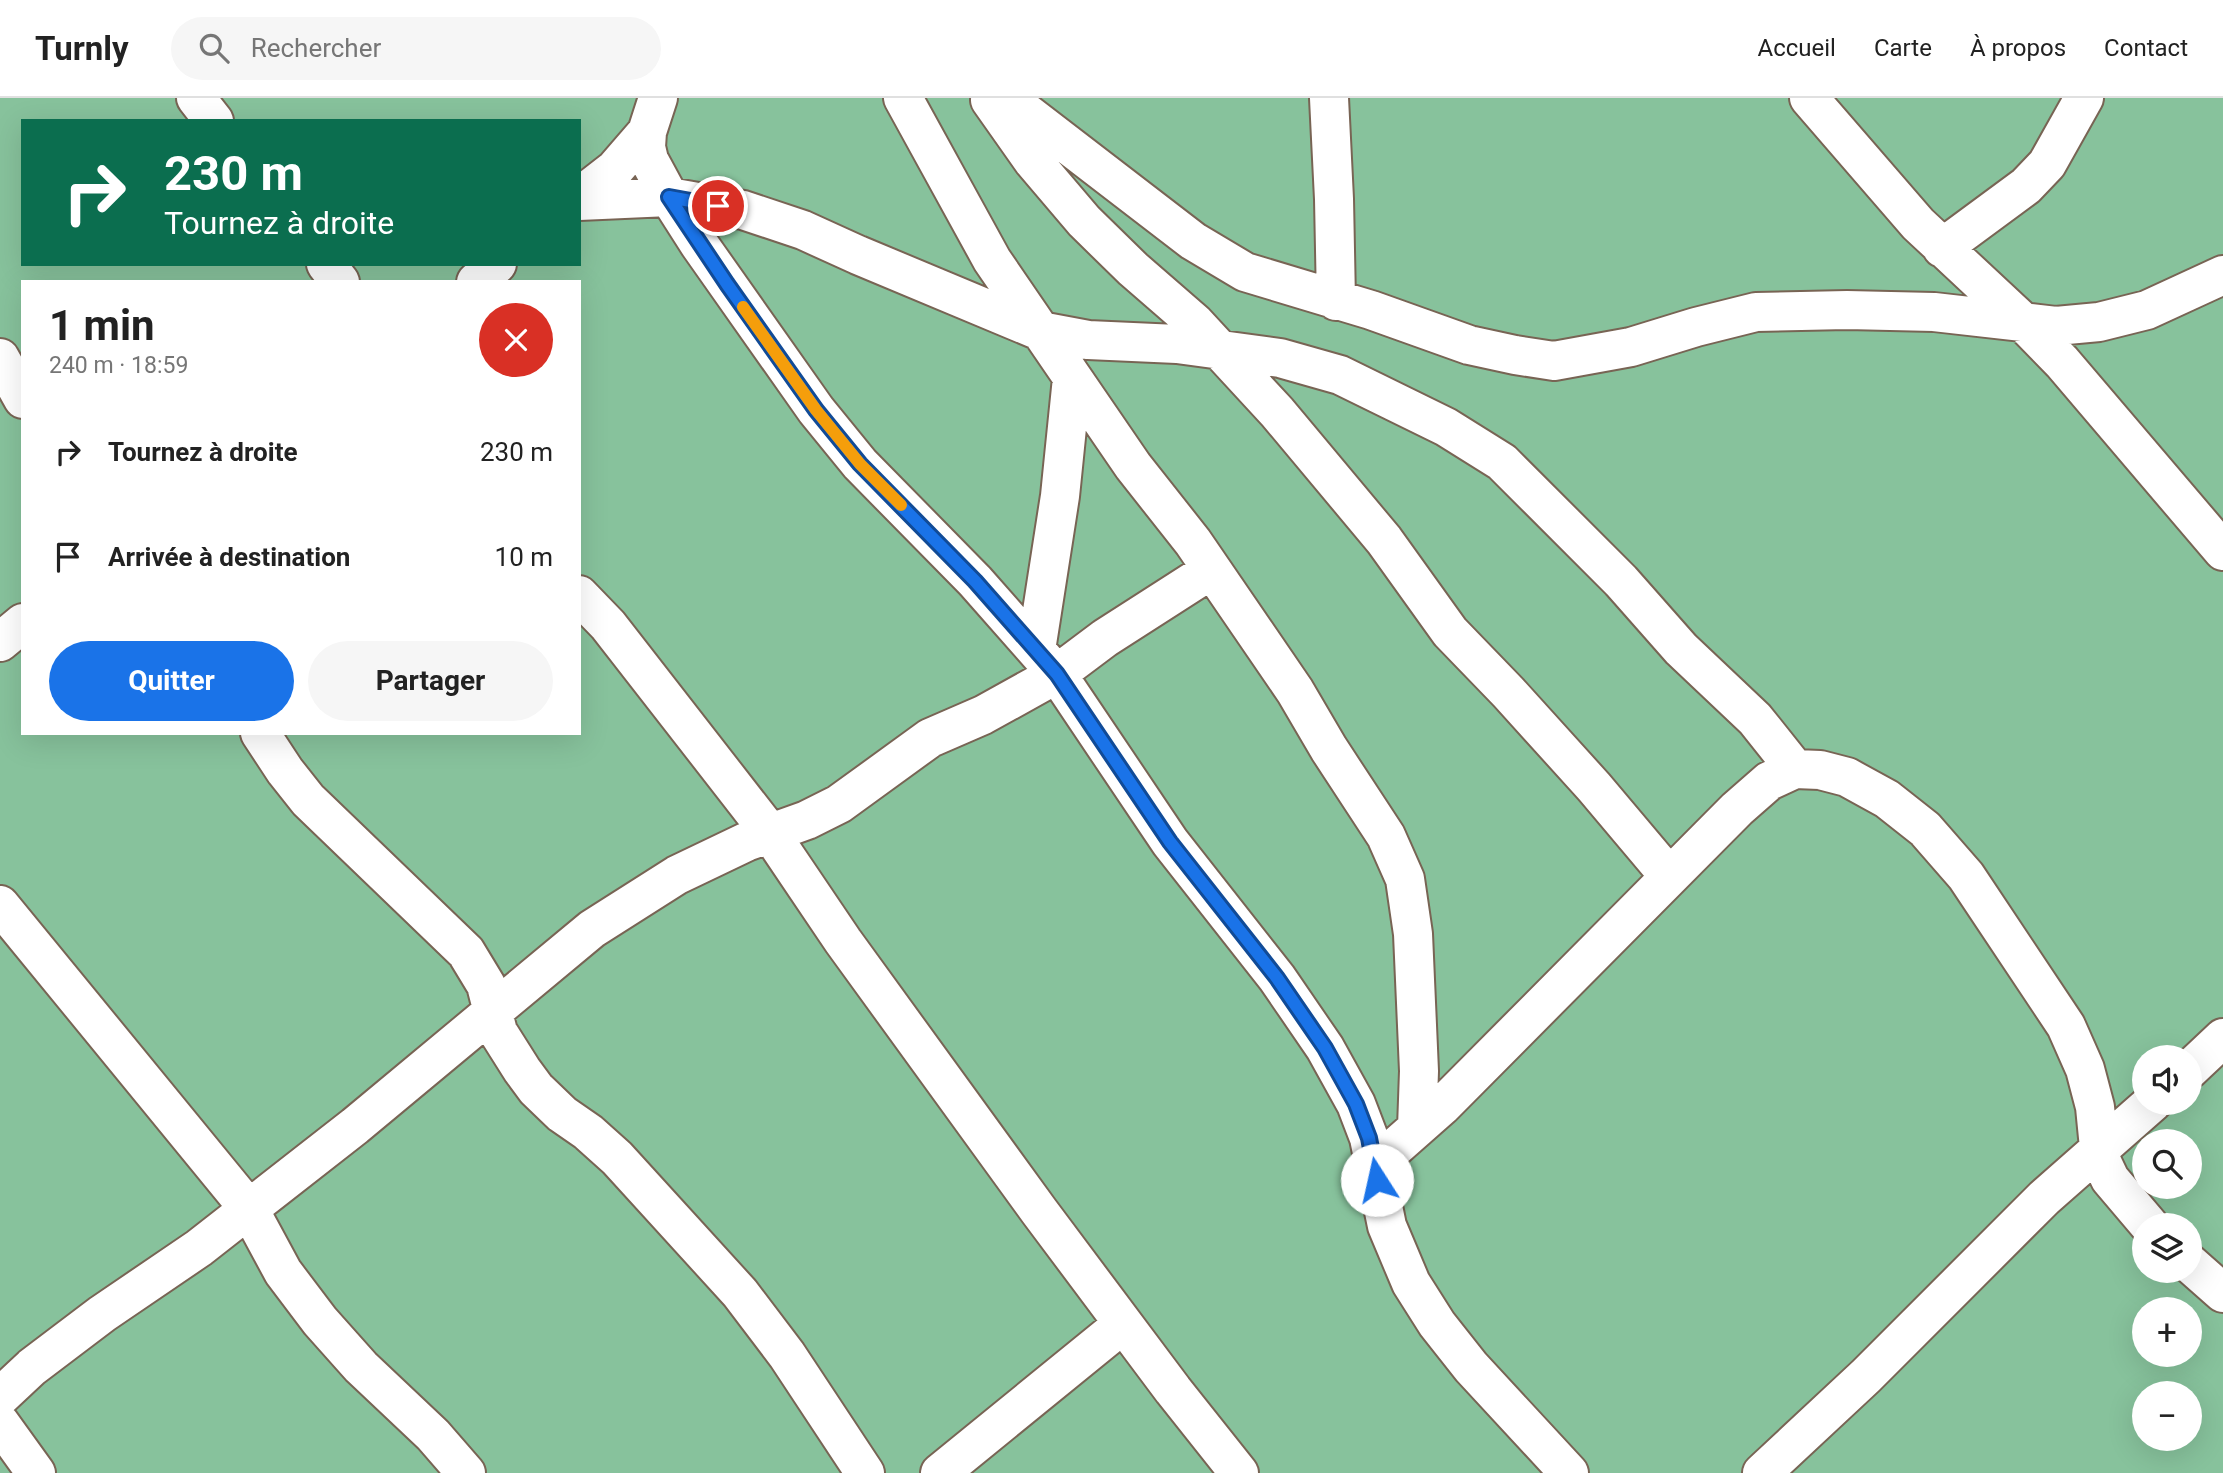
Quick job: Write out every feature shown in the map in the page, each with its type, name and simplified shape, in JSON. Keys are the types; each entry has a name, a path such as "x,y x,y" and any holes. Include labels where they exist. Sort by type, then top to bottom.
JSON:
{"street":[{"path":"196,98 212,119"},
{"path":"904,98 992,260 1133,466 1192,542 1296,691 1329,749 1386,836 1405,879 1413,934 1419,1071 1417,1128"},
{"path":"989,98 1033,161 1084,221 1133,269 1194,322 1277,412 1384,540 1450,632 1517,701 1670,876"},
{"path":"1006,98 1193,241 1245,272 1371,310 1469,345 1554,361 1631,347 1756,312 1934,312 2056,326 2099,322 2147,310 2223,275"},
{"path":"1329,98 1336,301"},
{"path":"1809,98 1917,224 2062,362 2223,551"},
{"path":"1942,248 2007,200 2047,164 2084,98"},
{"path":"652,115 646,146 649,160 669,197 816,410 860,464 966,572 1047,662 1170,842 1277,978 1325,1048 1356,1104 1369,1138 1387,1226 1411,1283 1437,1324 1471,1367 1569,1473"},
{"path":"581,197 615,169 652,115"},
{"path":"581,199 669,197 743,210 803,230 1040,331 1088,340 1177,344 1280,358 1340,375 1446,427 1502,462 1621,581 1681,649 1755,719 1795,769"},
{"path":"478,280 495,266"},
{"path":"0,358 21,395"},
{"path":"1047,662 1072,378"},
{"path":"0,1397 32,1367 102,1314 199,1248 355,1126 582,937 629,904 677,875 746,842 807,820 839,804 930,738 983,715 1047,662 1105,638 1211,570"},
{"path":"581,597 608,625 663,693 770,833 843,941 1123,1324 1239,1473"},
{"path":"0,642 21,625"},
{"path":"261,735 308,800 466,952 486,985 498,1032 536,1089 562,1114 588,1132 617,1158 740,1293 787,1355 865,1473"},
{"path":"1374,1166 1442,1106 1737,809 1769,781 1795,769 1820,770 1847,777 1887,799 1925,829 1966,876 2066,1026 2085,1069 2095,1107 2100,1158 2110,1179 2139,1213"},
{"path":"0,905 249,1209 283,1272 320,1321 361,1367 433,1435 466,1473"},
{"path":"2202,1058 2223,1038"},
{"path":"1762,1473 1867,1376 2044,1198 2139,1115"},
{"path":"2202,1274 2223,1293"},
{"path":"940,1473 1123,1324"},
{"path":"0,1423 36,1473"}],"green space":[{"path":"0,98 2223,98 2223,1473 0,1473"}],"slow traffic":[{"path":"743,307 816,410 860,464 901,505"}],"route":[{"path":"718,206 669,197 816,410 860,464 975,581 1057,674 1170,842 1277,978 1325,1048 1356,1104 1369,1138 1377,1180"}]}
